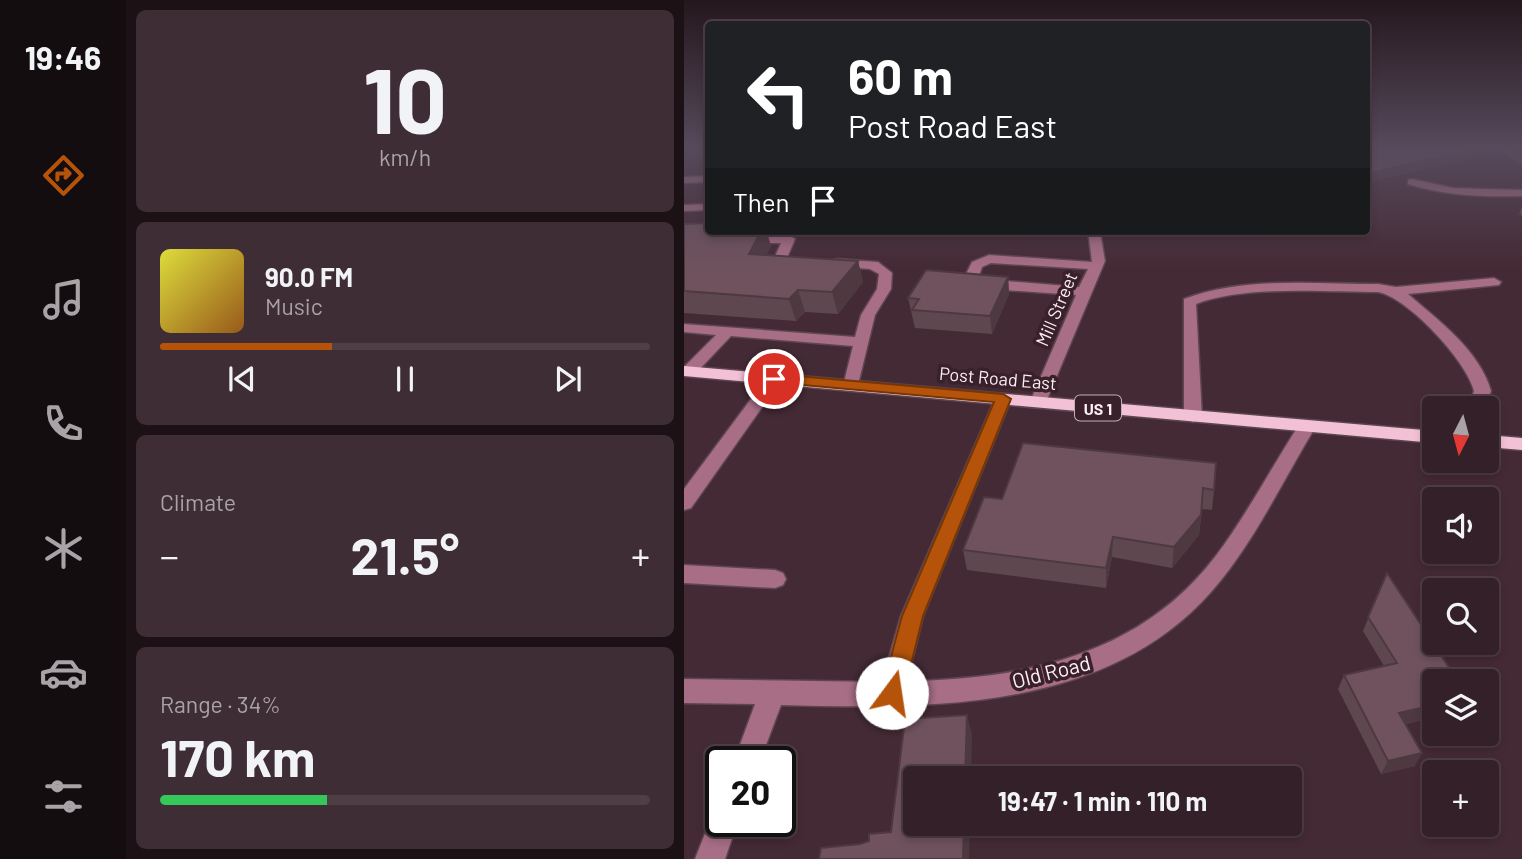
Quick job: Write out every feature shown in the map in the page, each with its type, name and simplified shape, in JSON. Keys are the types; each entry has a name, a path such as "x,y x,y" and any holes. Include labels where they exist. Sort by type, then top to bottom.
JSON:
{"main road":[{"name":"Post Road East","path":"686,371 1422,436"},
{"path":"1500,442 1522,443"}],"street":[{"path":"1429,188 1465,194 1522,193"},
{"path":"684,208 705,207"},
{"name":"Mill Street","path":"1038,402 1099,261 1095,235"},
{"path":"731,236 744,239 789,239 779,261 873,265 886,273 884,289 868,315 851,386"},
{"path":"1084,291 989,285 976,282 973,276 977,265 989,259 1097,265"},
{"path":"1193,417 1189,302 1198,296 1255,290 1378,288 1396,291 1494,282"},
{"path":"1396,291 1444,335 1475,372 1482,387 1482,396"},
{"path":"684,328 862,342"},
{"path":"686,371 727,332"},
{"path":"684,503 774,379"},
{"path":"892,693 912,616 1003,399"},
{"name":"Old Road","path":"684,691 892,693 965,688 1030,679 1102,658 1133,643 1186,604 1208,582 1224,561 1307,426"},
{"path":"684,574 775,579"},
{"path":"753,746 773,691"},
{"path":"710,859 718,837"}],"building":[{"path":"705,223 705,235 759,235 749,254 858,261 832,292 798,290 789,299 684,291 684,224"},
{"path":"926,270 1008,277 990,316 912,310 919,299 908,298"},
{"path":"1023,443 1216,463 1214,490 1203,488 1201,515 1174,547 1113,537 1106,568 963,550 984,497 1002,499"},
{"path":"1387,573 1422,626 1422,655 1441,655 1450,669 1422,669 1422,708 1399,713 1422,753 1388,761 1344,675 1397,663 1368,617"},
{"path":"967,715 965,766 903,766 903,836 964,836 963,859 819,859 821,848 860,844 869,841 869,834 891,832 905,719"}],"route":[{"path":"774,379 1003,399 912,616 892,693"}]}
